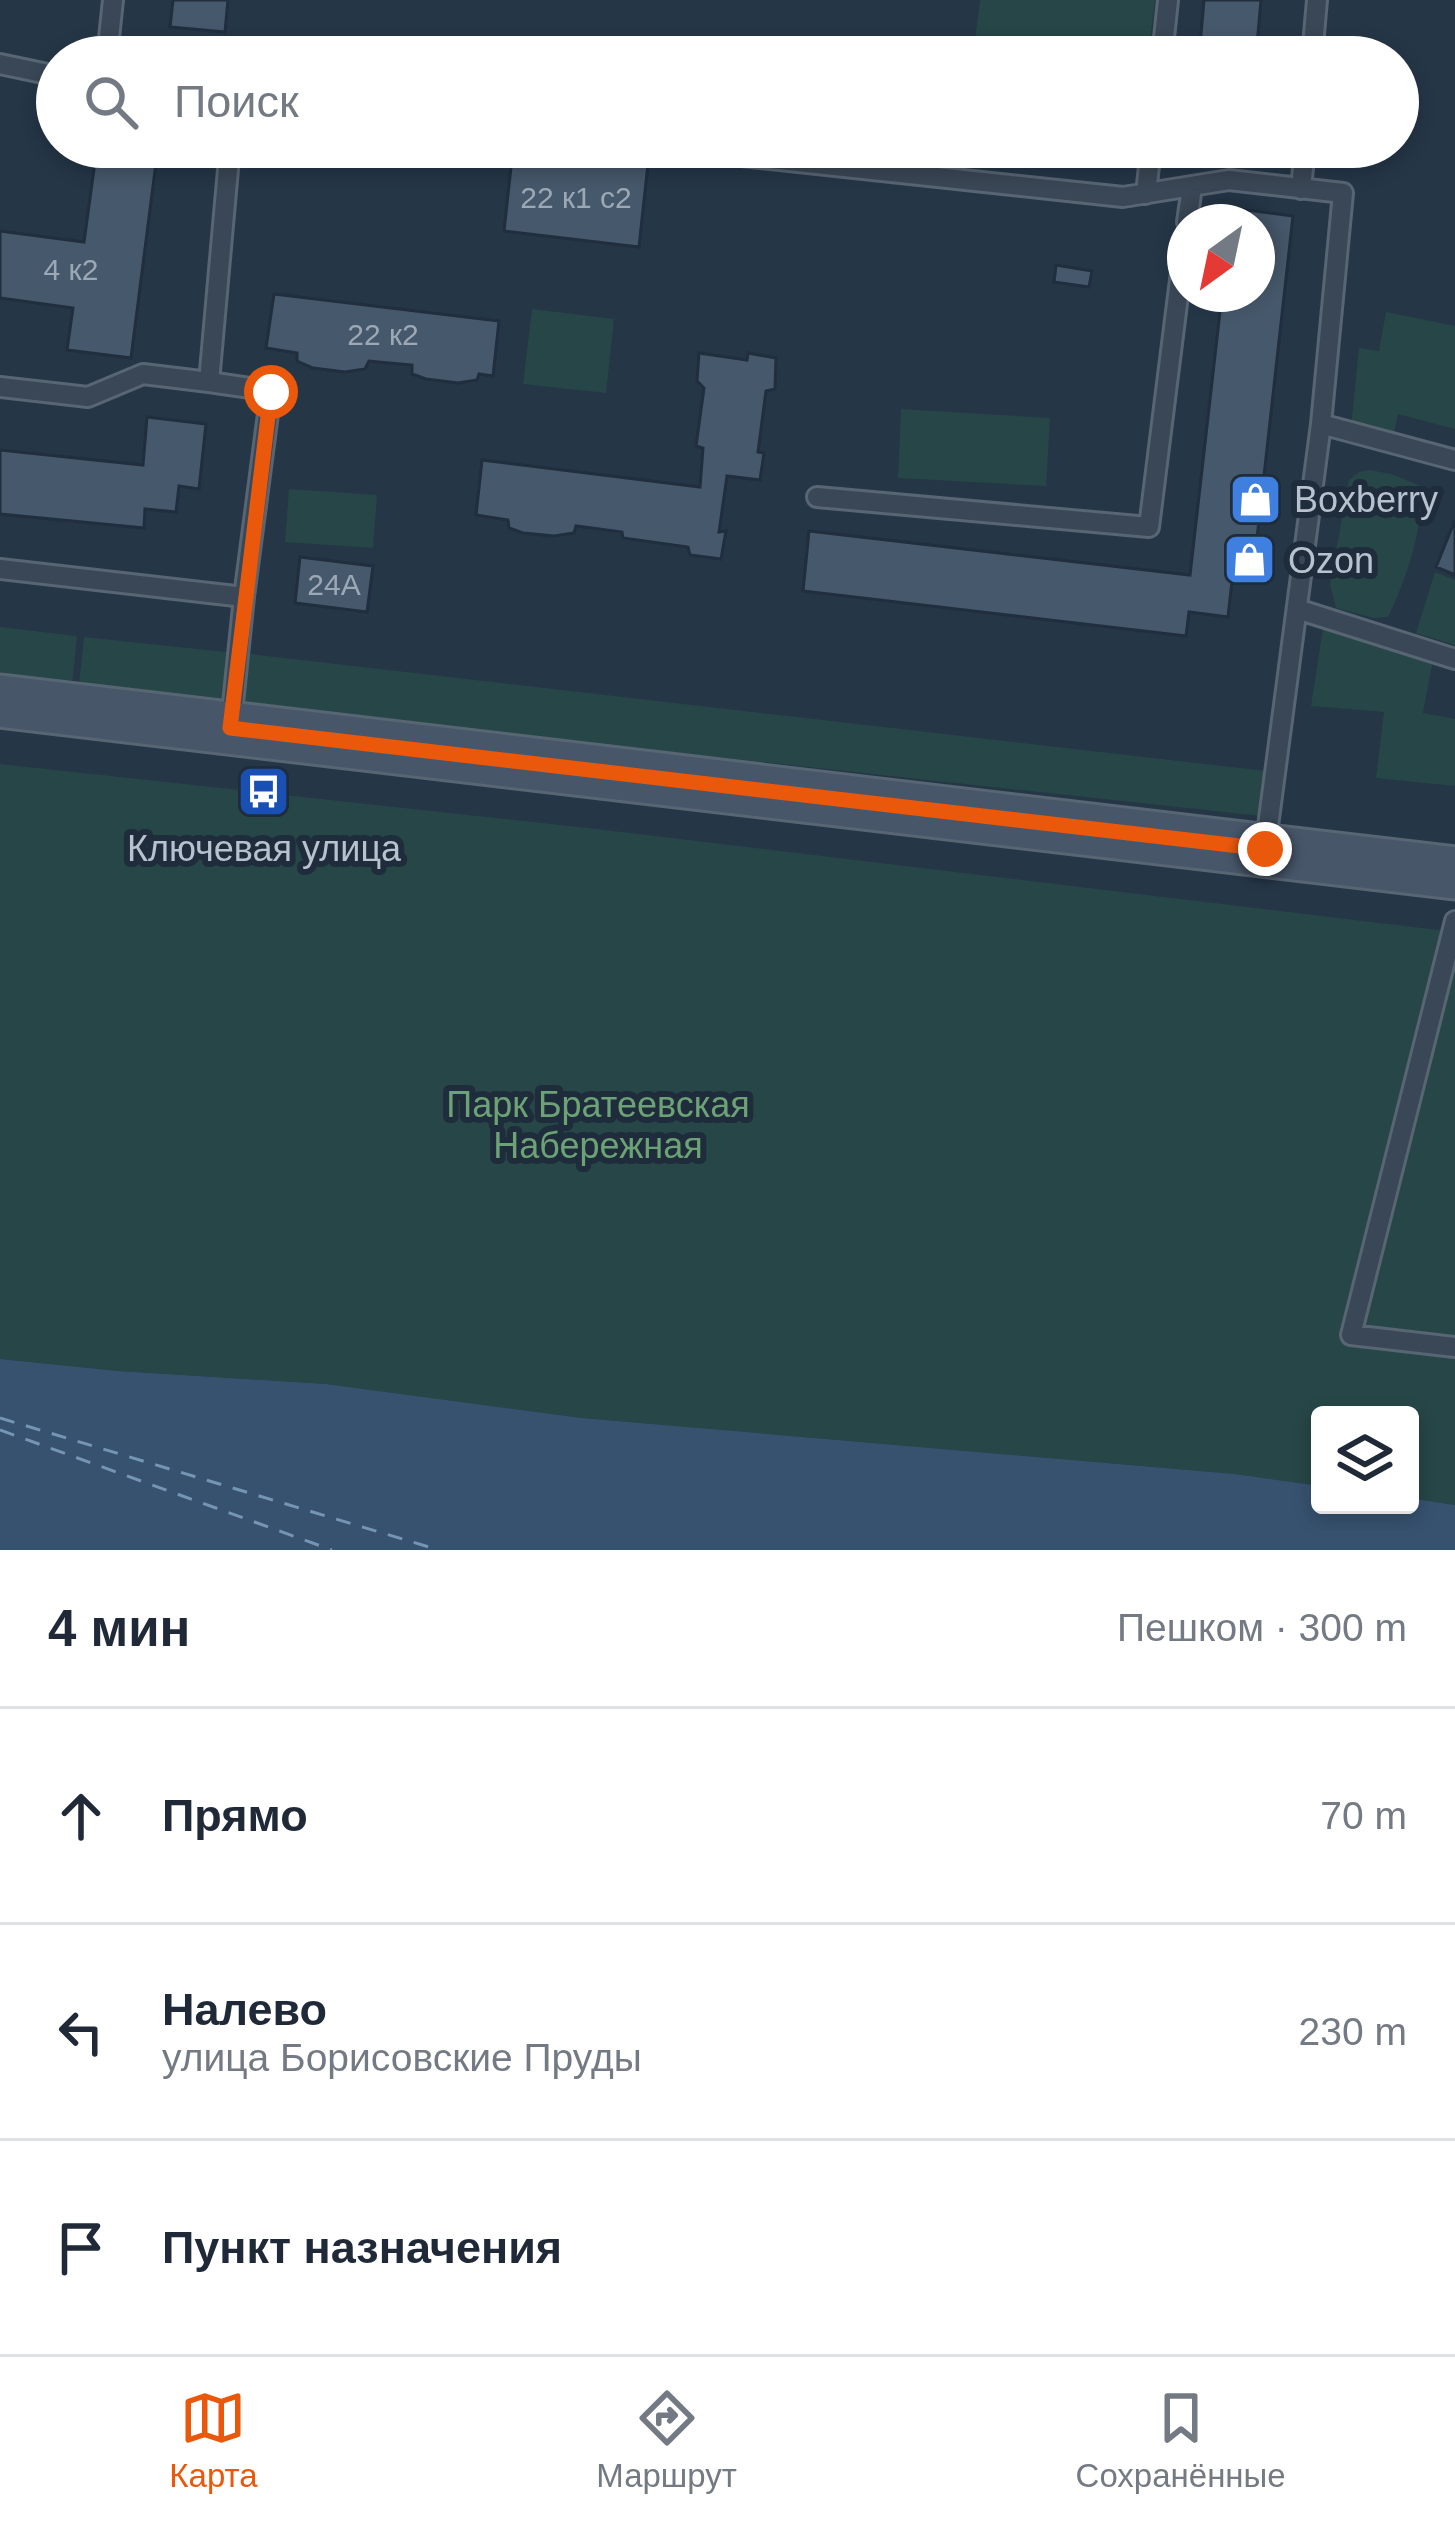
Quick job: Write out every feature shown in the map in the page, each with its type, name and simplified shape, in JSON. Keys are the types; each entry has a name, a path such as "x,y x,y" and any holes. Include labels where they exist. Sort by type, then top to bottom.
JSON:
{"street":[{"path":"0,701 1455,873"}],"lane":[{"path":"109,36 113,0"},
{"path":"1164,36 1168,0"},
{"path":"1314,36 1317,0"},
{"path":"0,64 36,72"},
{"path":"209,382 228,168"},
{"path":"853,168 1123,197 1229,181 1343,194 1321,424 1265,849"},
{"path":"1146,194 1149,168"},
{"path":"1301,189 1303,168"},
{"path":"1190,204 1192,187"},
{"path":"817,497 1149,527 1176,312"},
{"path":"0,387 88,397 143,374 271,392 230,728"},
{"path":"1321,424 1455,460"},
{"path":"0,569 244,597"},
{"path":"1297,609 1455,659"},
{"path":"1455,920 1351,1334 1455,1347"}],"green space":[{"path":"980,0 1155,0 1151,36 976,36"},
{"path":"532,309 614,319 606,393 523,384"},
{"path":"1386,312 1455,326 1455,429 1398,414 1393,438 1351,428 1359,348 1379,351"},
{"path":"901,409 1050,418 1046,486 898,478"},
{"path":"1369,470 1423,487 1412,554 1388,617 1336,608 1330,584 1349,480"},
{"path":"289,489 377,495 373,548 285,542"},
{"path":"1435,572 1455,580 1455,645 1416,633"},
{"path":"0,627 77,636 72,685 0,677"},
{"path":"1323,628 1433,660 1423,713 1455,719 1455,786 1376,778 1384,712 1311,706"},
{"path":"84,637 235,653 228,701 79,685"},
{"path":"242,653 1266,771 1261,816 234,705"},
{"name":"Парк Братеевская Набережная","path":"0,764 588,828 1455,932 1455,1505 1419,1499 1419,1406 1311,1406 1311,1485 1235,1474 582,1418 326,1384 0,1359"}],"water":[{"path":"0,1359 326,1384 582,1418 1235,1474 1311,1485 1311,1514 1419,1514 1419,1499 1455,1505 1455,1550 0,1550"}],"building":[{"path":"173,0 228,0 225,32 170,27"},
{"path":"1204,0 1261,0 1258,36 1201,36"},
{"path":"94,168 155,168 131,358 67,350 73,308 0,298 0,231 84,242"},
{"path":"511,168 648,168 639,247 504,231"},
{"path":"1275,214 1293,216 1252,583 1232,581 1228,617 1189,612 1186,636 803,591 809,531 1190,575 1220,312 1275,312"},
{"path":"1056,265 1092,271 1089,287 1054,282"},
{"path":"274,294 499,321 493,376 479,374 477,380 458,383 412,374 412,365 369,361 365,369 345,372 313,368 297,361 297,353 266,348"},
{"path":"699,353 747,360 748,353 776,358 775,389 766,391 758,452 764,453 760,480 727,476 719,532 726,531 721,559 690,555 688,547 623,538 622,532 576,526 574,533 554,536 523,533 509,528 508,520 476,515 482,460 700,487 703,448 696,446 704,388 697,381"},
{"path":"147,417 206,424 199,489 179,486 176,512 145,509 144,528 0,514 0,450 143,465"},
{"path":"1455,520 1455,575 1436,567"},
{"path":"300,557 373,566 367,612 295,603"}],"ferry route":[{"path":"0,1418 439,1550"},
{"path":"0,1430 332,1550"}],"place":[{"name":"Boxberry","path":"1255,499"},
{"name":"Ozon","path":"1249,560"},
{"name":"Ключевая улица","path":"264,792"}],"route":[{"path":"271,392 230,728 1265,849"}]}
